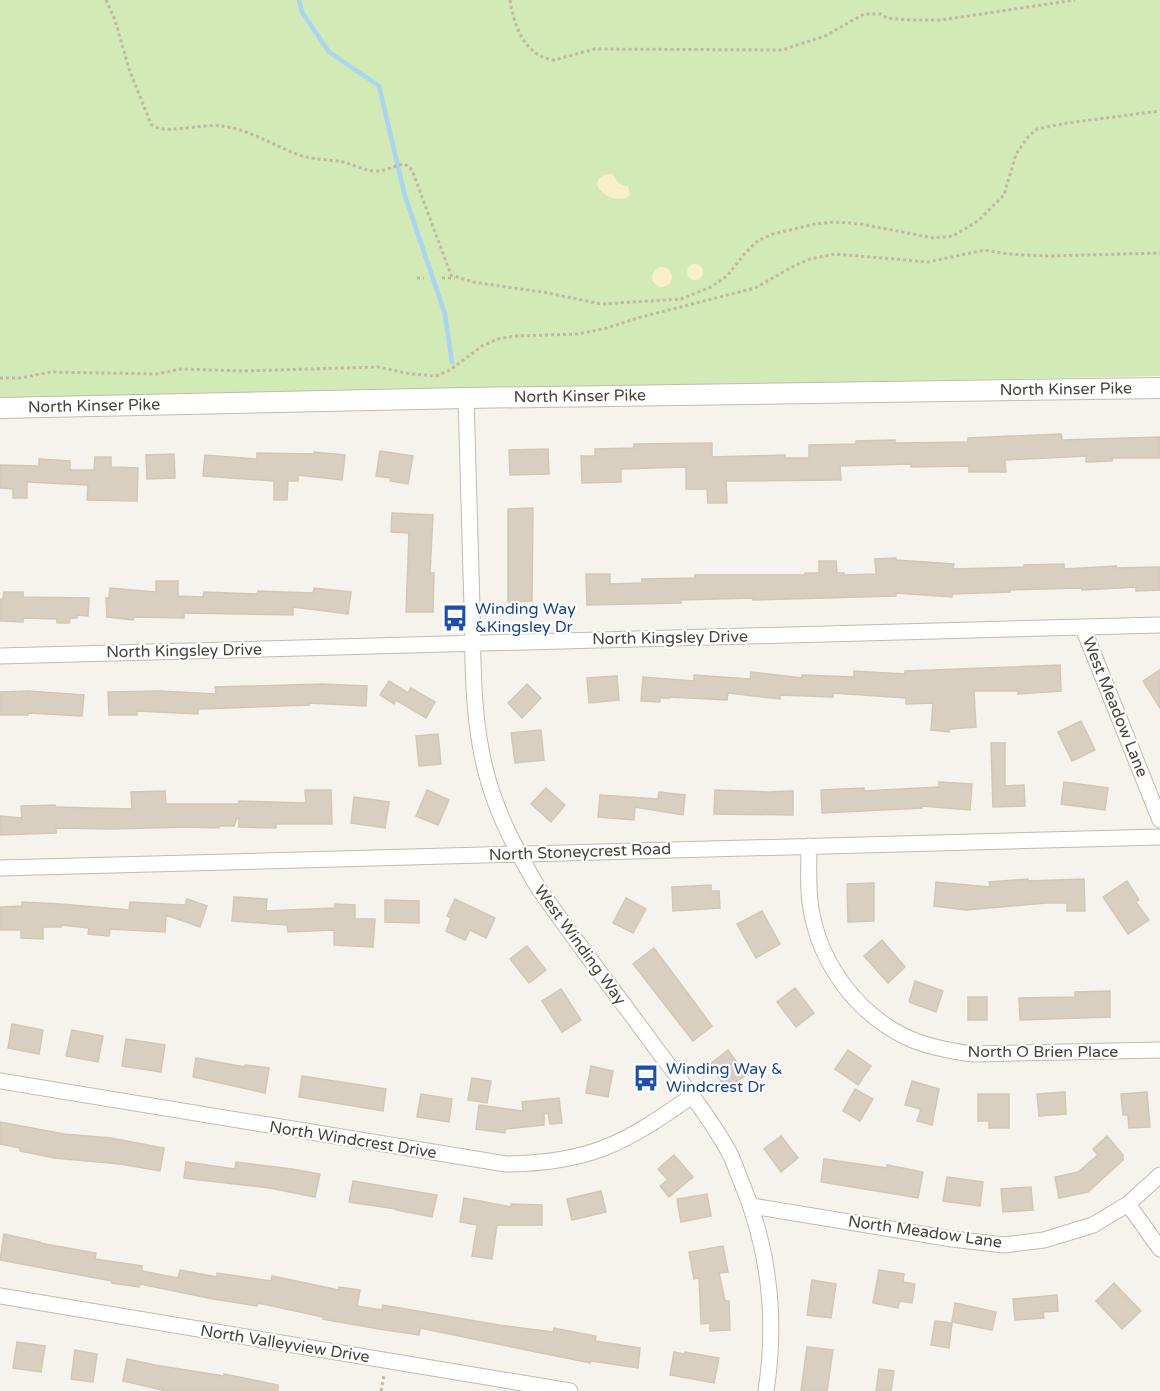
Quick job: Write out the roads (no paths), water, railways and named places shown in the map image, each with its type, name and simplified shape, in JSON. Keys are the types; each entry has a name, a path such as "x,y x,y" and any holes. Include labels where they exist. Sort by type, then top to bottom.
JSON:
{"street":[{"name":"North Kinser Pike","path":"0,408 466,398 1160,388"},
{"name":"West Winding Way","path":"466,398 474,697 482,753 489,782 500,814 537,886 692,1096 730,1153 752,1206 762,1240 769,1293 771,1346 766,1391"},
{"name":"North Kingsley Drive","path":"0,656 1160,626"},
{"name":"West Meadow Lane","path":"1083,628 1160,820"},
{"name":"North Stoneycrest Road","path":"0,868 1160,837"},
{"name":"North O Brien Place","path":"809,846 808,878 812,915 823,950 832,968 859,1002 886,1025 906,1037 946,1050 973,1054 1160,1050"},
{"name":"North Windcrest Drive","path":"0,1081 507,1164 558,1161 594,1153 634,1135 692,1096"},
{"path":"1160,1175 1128,1204 1160,1249"},
{"name":"North Meadow Lane","path":"752,1206 951,1239 1004,1245 1044,1240 1093,1225 1128,1204"},
{"name":"North Valleyview Drive","path":"0,1296 570,1391"}],"waterway":[{"path":"299,0 302,12 329,52 379,86 405,196 445,314 452,362"}],"place":[{"name":"Winding Way &Kingsley Dr","path":"455,618"},
{"name":"Winding Way & Windcrest Dr","path":"646,1078"}]}
